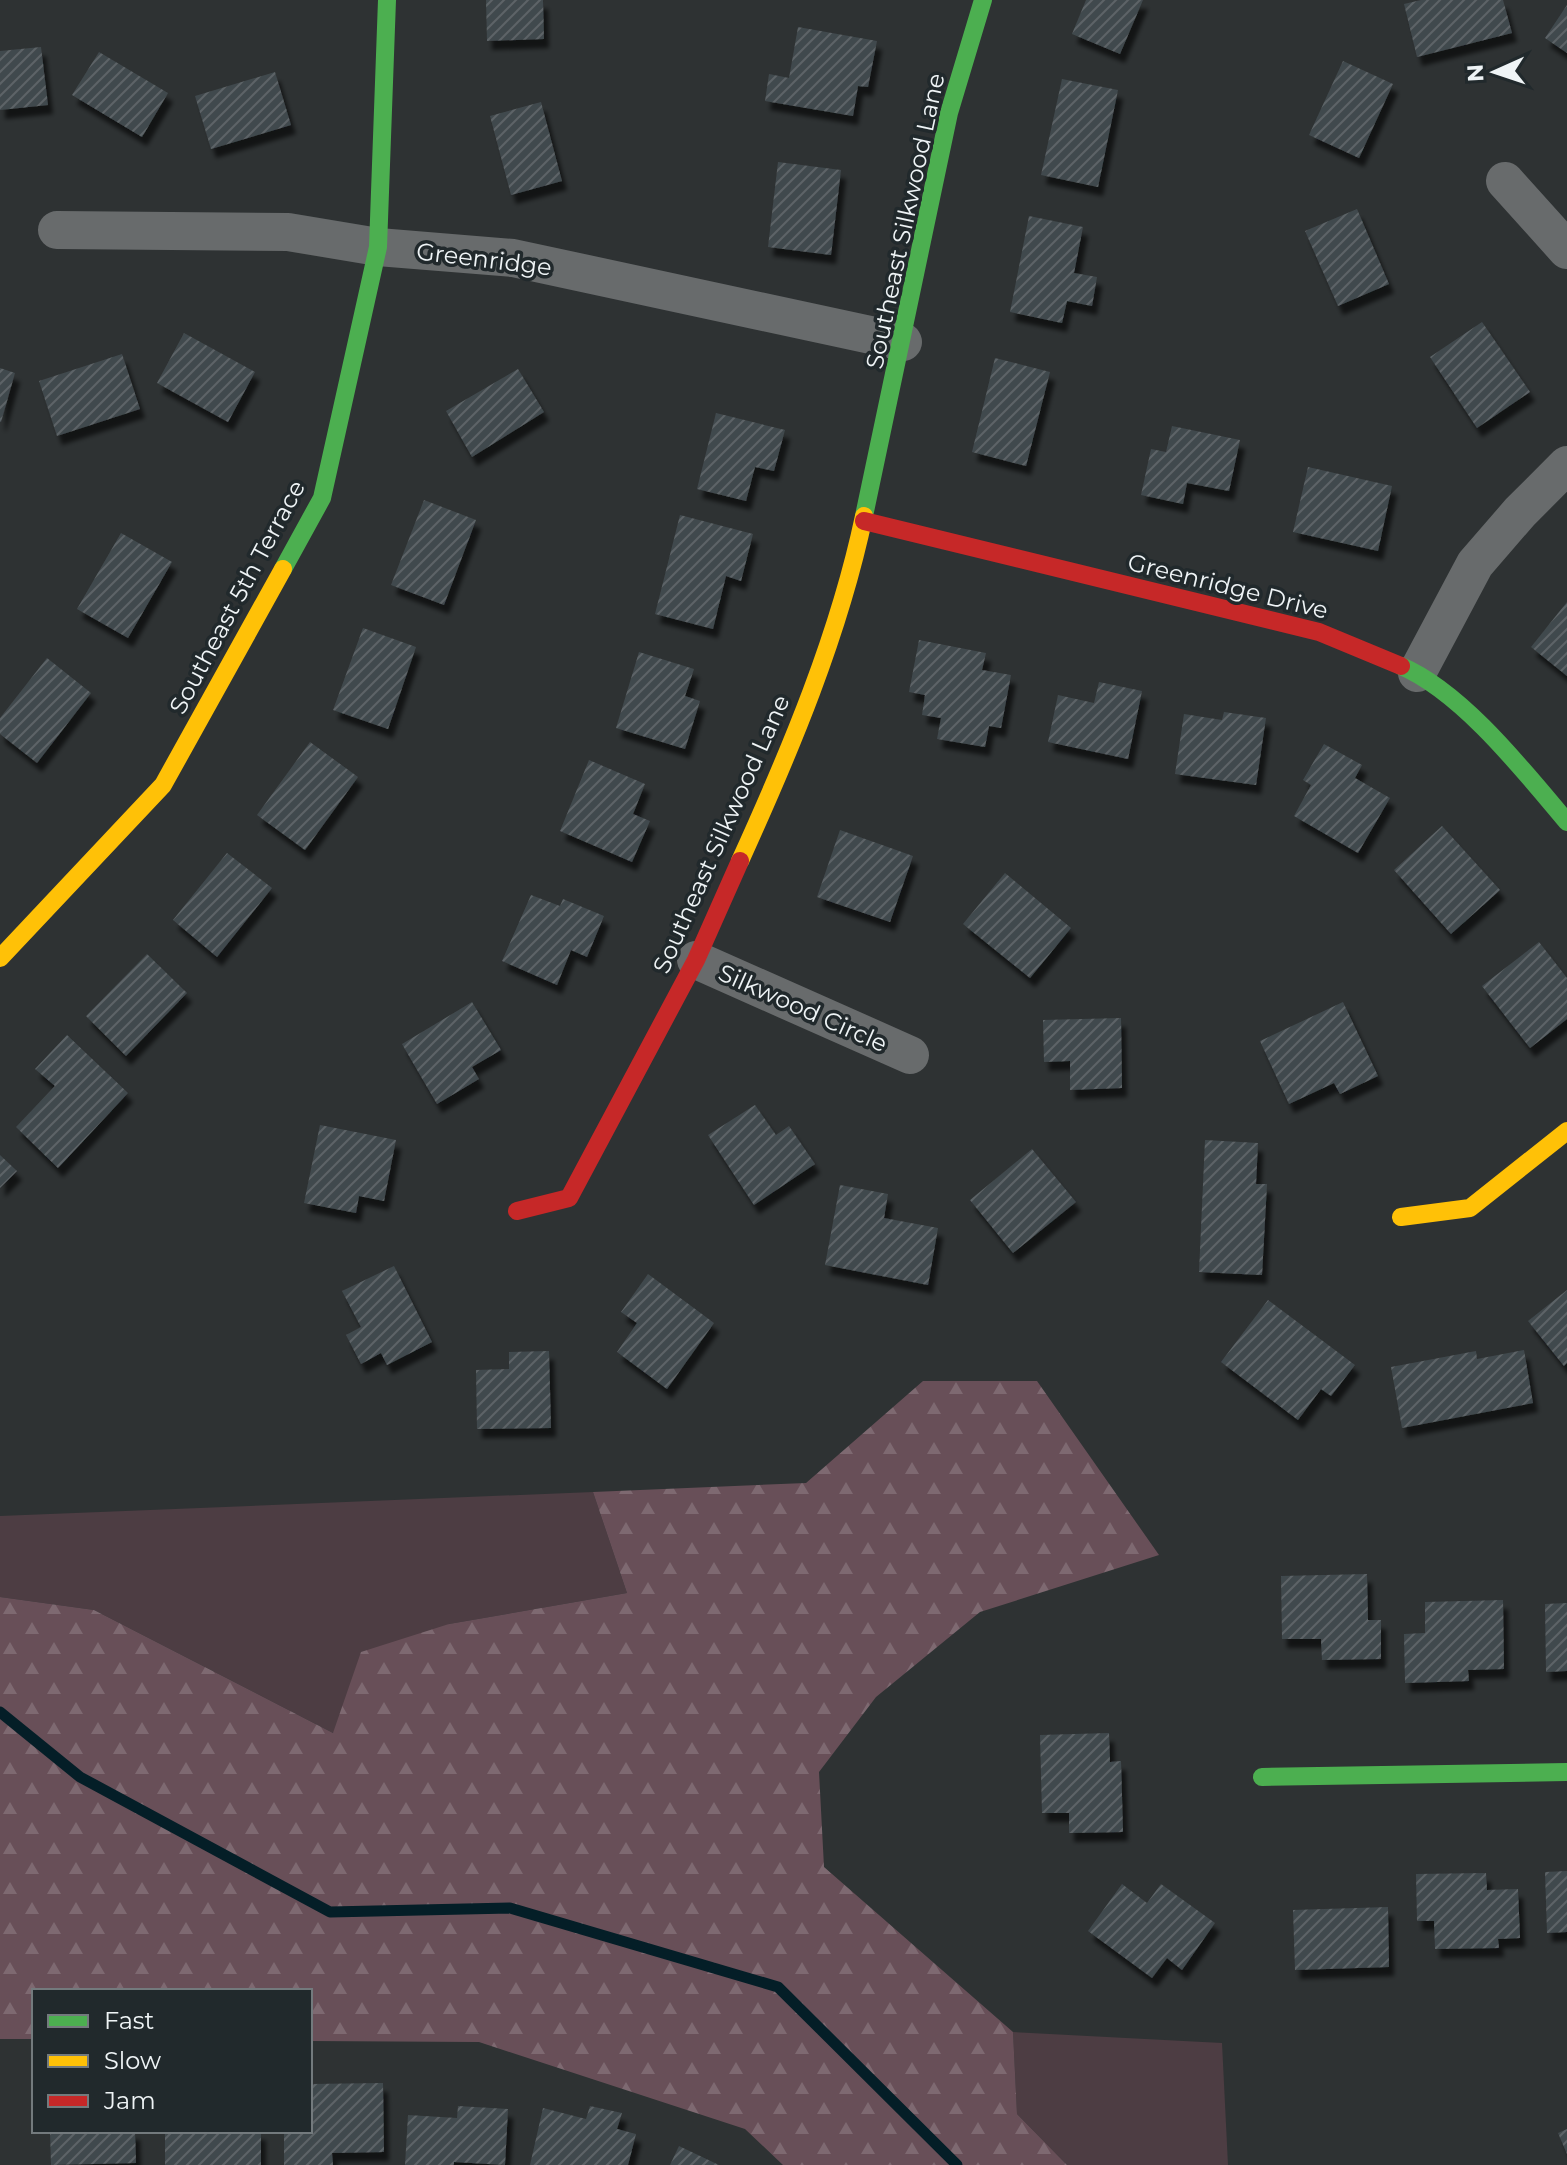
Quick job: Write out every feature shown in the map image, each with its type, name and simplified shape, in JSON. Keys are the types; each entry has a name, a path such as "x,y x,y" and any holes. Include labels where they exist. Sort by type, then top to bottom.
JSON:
{"street":[{"name":"Southeast 5th Terrace","path":"0,958 163,785 322,498 378,247 387,0"},
{"name":"Southeast Silkwood Lane","path":"517,1211 569,1198 696,960 785,761 854,565 949,113 983,0"},
{"path":"1505,181 1567,250"},
{"name":"Greenridge","path":"57,230 288,232 378,247 513,258 903,342"},
{"path":"1417,673 1475,564 1520,512 1567,465"},
{"name":"Greenridge Drive","path":"864,521 1319,632 1417,673 1497,739 1567,822"},
{"name":"Silkwood Circle","path":"696,960 910,1055"},
{"path":"1401,1217 1470,1208 1567,1131"},
{"path":"1262,1777 1567,1772"}],"shaded area":[{"path":"593,1492 627,1593 449,1624 333,1733 94,1610 0,1597 0,1516"},
{"path":"1013,2032 1222,2043 1228,2165 1067,2165 1017,2114"}],"green space":[{"path":"923,1381 1037,1381 1159,1555 980,1612 876,1697 819,1772 824,1867 1013,2032 1017,2114 1067,2165 783,2165 745,2129 479,2042 312,2041 312,1989 32,1989 32,2039 0,2039 0,1597 94,1610 333,1733 361,1652 449,1624 627,1593 593,1492 806,1483"}],"building":[{"path":"486,0 543,0 544,39 487,41"},
{"path":"1086,0 1143,0 1120,54 1072,34"},
{"path":"1421,0 1503,0 1512,33 1417,57 1404,4"},
{"path":"1567,5 1567,53 1545,38"},
{"path":"798,27 877,41 868,87 858,86 853,116 765,101 769,74 789,78"},
{"path":"41,47 48,105 0,110 0,51"},
{"path":"99,52 168,93 142,137 72,95"},
{"path":"1343,61 1393,84 1359,158 1309,135"},
{"path":"275,72 291,125 211,149 195,96"},
{"path":"1062,79 1118,90 1098,187 1041,175"},
{"path":"541,102 562,181 511,195 490,116"},
{"path":"778,162 841,170 831,255 768,247"},
{"path":"1357,209 1389,284 1338,306 1305,231"},
{"path":"1029,216 1083,227 1074,273 1097,277 1092,306 1067,301 1062,323 1010,312"},
{"path":"1482,322 1530,392 1477,428 1430,357"},
{"path":"184,333 255,372 228,422 157,383"},
{"path":"122,354 140,409 57,436 39,381"},
{"path":"995,358 1050,372 1026,466 972,452"},
{"path":"0,368 15,373 1,422 0,422"},
{"path":"518,369 544,412 472,457 446,411"},
{"path":"716,413 785,430 774,471 755,467 746,501 697,489"},
{"path":"1172,426 1240,440 1229,491 1187,483 1183,504 1141,495 1151,449 1166,452"},
{"path":"1308,467 1392,486 1378,551 1293,532"},
{"path":"424,500 476,520 444,605 391,585"},
{"path":"680,515 753,534 741,581 726,576 713,629 655,614"},
{"path":"121,533 172,562 128,638 77,609"},
{"path":"1567,602 1567,676 1531,647"},
{"path":"363,628 416,647 388,729 333,710"},
{"path":"919,640 986,653 982,670 1011,675 1001,728 989,726 985,747 937,739 941,718 922,715 925,695 909,692"},
{"path":"639,652 694,669 685,696 700,701 685,749 616,728"},
{"path":"47,658 91,693 37,763 0,734 0,718"},
{"path":"1099,682 1142,691 1128,759 1048,742 1058,695 1094,703"},
{"path":"1224,712 1266,718 1256,785 1175,774 1184,714 1222,720"},
{"path":"310,742 358,777 305,850 257,815"},
{"path":"1324,744 1362,765 1355,778 1390,798 1358,853 1294,816 1311,785 1303,780"},
{"path":"589,760 645,784 633,814 650,821 632,862 560,831"},
{"path":"1442,826 1500,890 1451,934 1394,870"},
{"path":"840,830 913,856 890,922 817,897"},
{"path":"227,853 272,888 217,957 173,920"},
{"path":"1005,873 1071,928 1030,978 963,924"},
{"path":"531,895 560,906 563,899 604,916 587,957 571,950 557,985 502,961"},
{"path":"1539,942 1567,978 1567,1019 1530,1048 1482,986"},
{"path":"147,954 187,993 126,1056 86,1016"},
{"path":"472,1002 501,1050 472,1067 479,1079 437,1104 402,1044"},
{"path":"1343,1002 1378,1076 1340,1094 1334,1083 1289,1104 1260,1041"},
{"path":"1121,1018 1122,1088 1070,1090 1070,1061 1044,1062 1043,1020"},
{"path":"67,1035 128,1093 58,1168 16,1127 55,1086 35,1069"},
{"path":"755,1105 776,1135 789,1126 815,1164 754,1205 708,1135"},
{"path":"320,1125 396,1140 384,1201 359,1196 356,1213 304,1203"},
{"path":"1205,1140 1258,1143 1256,1184 1267,1184 1262,1275 1199,1272"},
{"path":"1032,1149 1076,1202 1013,1253 970,1200"},
{"path":"0,1155 17,1171 0,1188"},
{"path":"840,1185 888,1194 884,1218 938,1228 928,1285 825,1265"},
{"path":"394,1266 432,1342 387,1365 381,1353 361,1364 346,1335 361,1327 342,1291"},
{"path":"648,1274 714,1323 667,1389 617,1352 637,1323 621,1312"},
{"path":"1567,1290 1567,1363 1564,1366 1528,1321"},
{"path":"1268,1300 1355,1365 1331,1396 1321,1389 1298,1420 1221,1362"},
{"path":"1524,1350 1533,1403 1402,1428 1391,1367 1476,1351 1477,1359"},
{"path":"549,1351 551,1428 477,1429 476,1370 509,1369 509,1352"},
{"path":"1367,1574 1368,1620 1381,1620 1381,1659 1322,1660 1321,1639 1282,1639 1281,1576"},
{"path":"1503,1600 1504,1669 1468,1670 1469,1681 1405,1683 1404,1634 1425,1633 1425,1602"},
{"path":"1567,1603 1567,1671 1546,1672 1545,1604"},
{"path":"1109,1733 1110,1762 1121,1761 1123,1832 1069,1833 1069,1813 1042,1813 1040,1735"},
{"path":"1567,1871 1567,1932 1547,1933 1545,1872"},
{"path":"1486,1873 1487,1890 1518,1889 1520,1938 1498,1939 1499,1948 1435,1949 1434,1921 1417,1921 1416,1874"},
{"path":"1122,1884 1147,1903 1161,1884 1215,1923 1182,1970 1167,1958 1152,1978 1088,1931"},
{"path":"1388,1907 1389,1967 1295,1970 1293,1910"},
{"path":"383,2083 384,2152 332,2153 333,2165 284,2165 284,2133 312,2133 312,2084"},
{"path":"458,2106 508,2109 505,2165 454,2162 454,2165 405,2165 408,2115 457,2118"},
{"path":"590,2106 622,2113 617,2129 636,2134 628,2165 530,2165 543,2108 586,2119"},
{"path":"1567,2129 1567,2154 1558,2133"},
{"path":"50,2133 135,2133 136,2163 51,2165"},
{"path":"165,2133 261,2133 261,2165 165,2165"},
{"path":"679,2146 719,2165 670,2165"}],"waterway":[{"path":"0,1712 80,1777 330,1912 510,1908 778,1987 957,2165"}],"traffic: fast":[{"path":"283,569 322,498 378,247 387,0"},
{"path":"864,516 949,113 983,0"},
{"path":"1401,666 1424,678 1469,713 1512,757 1567,822"},
{"path":"1262,1777 1567,1772"}],"traffic: slow":[{"path":"740,861 777,777 827,648 864,516"},
{"path":"0,958 163,785 283,569"},
{"path":"1401,1217 1470,1208 1567,1131"}],"traffic: jam":[{"path":"864,521 1319,632 1401,666"},
{"path":"517,1211 569,1198 696,960 740,861"}]}
